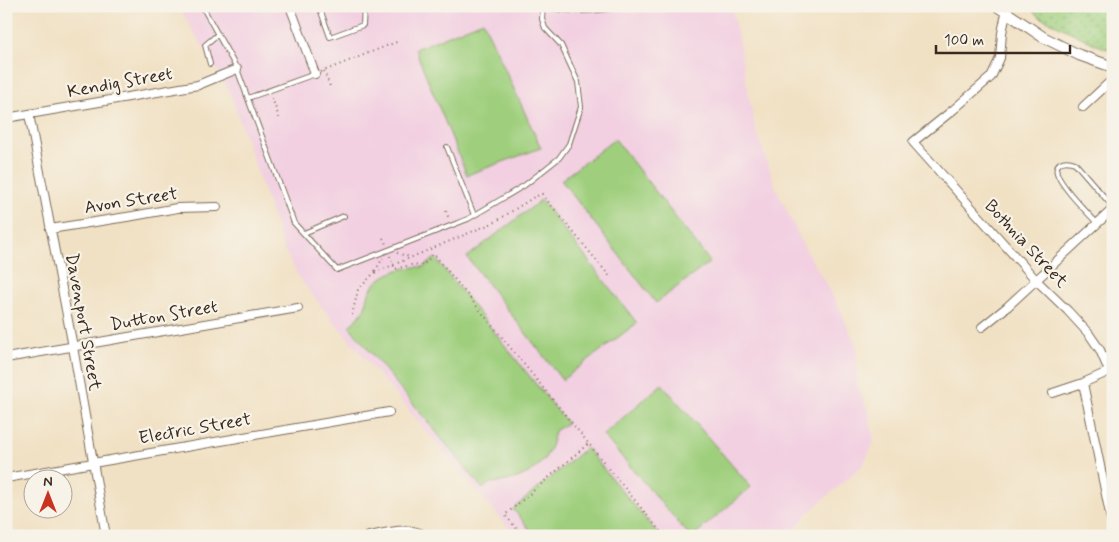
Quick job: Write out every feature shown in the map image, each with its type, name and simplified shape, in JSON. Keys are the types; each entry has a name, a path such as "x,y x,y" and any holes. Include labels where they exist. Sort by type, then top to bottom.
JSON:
{"main road":[{"path":"997,6 1043,37 1079,55 1113,67"}],"street":[{"path":"290,6 314,74"},
{"path":"552,6 575,10 613,6"},
{"name":"Bothnia Street","path":"1006,13 1000,58 991,77 913,142 1036,280 1068,311 1088,334 1111,370"},
{"name":"Kendig Street","path":"6,118 198,85 237,69"},
{"path":"1083,107 1113,79"},
{"name":"Davenport Street","path":"29,114 106,536"},
{"name":"Avon Street","path":"50,229 177,208 217,207"},
{"path":"982,327 1036,280 1113,208"},
{"name":"Dutton Street","path":"6,358 298,308"},
{"path":"1054,393 1084,383 1111,370"},
{"path":"1084,383 1112,519"},
{"name":"Electric Street","path":"6,478 389,412"},
{"path":"369,536 400,531 410,531 425,536"}],"lane":[{"path":"202,6 237,69 294,222 337,270 468,219 525,184 559,158 570,144 581,107 578,82 560,45 545,28 542,19 542,6"},
{"path":"318,6 330,38 363,25 364,6"},
{"path":"210,64 205,45 218,34"},
{"path":"248,98 314,74"},
{"path":"447,147 474,215"},
{"path":"1097,224 1062,184 1057,174 1057,165 1066,161 1073,161 1113,208"},
{"path":"304,233 344,216"}],"path":[{"path":"314,74 399,42"},
{"path":"324,71 331,88"},
{"path":"272,98 280,120"},
{"path":"374,273 495,222 534,197 542,194 611,278"},
{"path":"446,211 449,219"},
{"path":"388,250 411,257"},
{"path":"388,250 395,269 411,265 423,265 434,254 664,536"},
{"path":"352,315 358,290 374,273 388,250"},
{"path":"523,536 505,515 589,444"}],"shaded area":[{"path":"178,6 732,6 755,128 775,185 801,241 838,305 857,347 857,385 869,413 874,442 863,465 810,511 789,536 515,536 301,281 284,250 229,90"}],"green space":[{"path":"1028,6 1113,6 1113,51 1040,17"},
{"path":"483,21 541,148 467,175 415,49"},
{"path":"615,139 710,262 656,303 561,180"},
{"path":"541,200 637,323 562,380 467,257"},
{"path":"435,258 567,423 555,431 549,450 543,460 531,471 515,479 490,483 483,489 349,326 361,314 369,293 379,280 392,272 424,267"},
{"path":"662,384 751,487 693,536 690,536 603,435"},
{"path":"586,448 660,536 535,536 513,509"}]}
